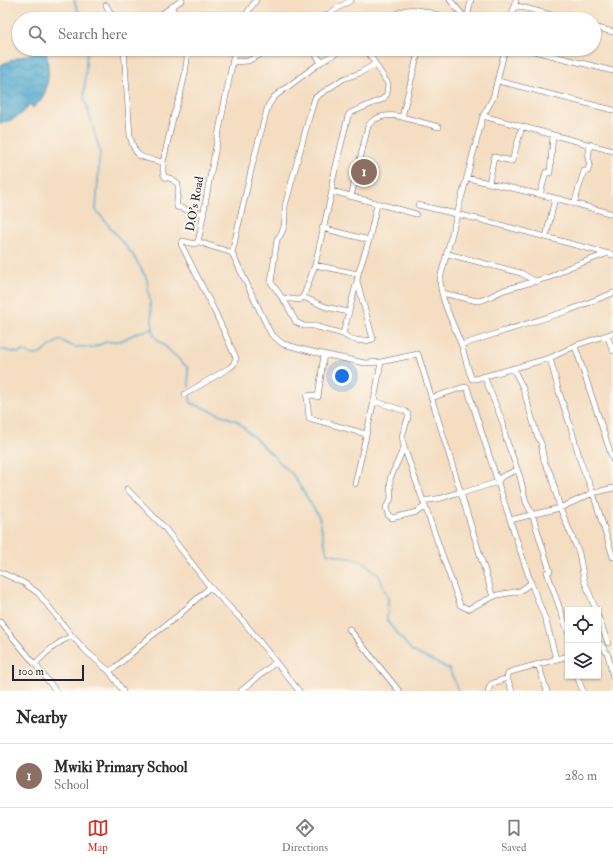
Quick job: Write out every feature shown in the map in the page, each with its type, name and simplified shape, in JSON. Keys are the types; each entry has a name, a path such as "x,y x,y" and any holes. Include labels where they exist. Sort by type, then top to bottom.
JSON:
{"street":[{"path":"164,12 182,0"},
{"path":"248,12 256,0"},
{"path":"331,12 351,0"},
{"path":"450,0 461,12"},
{"path":"468,12 471,0"},
{"path":"513,12 515,2 545,12"},
{"path":"106,5 110,12"},
{"path":"171,7 174,12"},
{"path":"398,12 410,8 427,12"},
{"path":"601,29 613,32"},
{"path":"124,56 130,136 133,148 137,154 142,157 163,162"},
{"path":"187,56 185,74 163,162 163,173 165,177 172,179 178,184 179,190 177,196 177,207 204,214"},
{"name":"D.O's Road","path":"185,394 234,365 236,358 181,244 183,241 195,244 198,240 233,56"},
{"path":"232,62 248,61 258,56"},
{"path":"317,56 321,62"},
{"path":"331,56 274,97 268,106 253,162 232,253 270,334 283,344 365,363 381,362 418,354 493,596"},
{"path":"282,298 300,300 303,297 315,265 348,116 350,113 383,99 387,94 388,84 370,56"},
{"path":"402,117 416,56"},
{"path":"504,56 493,98 483,116 448,254 445,257 440,279 440,286 453,328 461,345 472,379 550,358 575,346 613,333"},
{"path":"554,56 613,71"},
{"path":"357,280 373,339 364,341 346,337 343,334 314,326 304,326 296,322 287,305 271,282 277,239 283,231 285,220 284,206 314,102 319,95 338,83 375,64"},
{"path":"498,81 613,110"},
{"path":"351,197 368,126 371,121 383,116 391,115 439,127"},
{"path":"483,116 613,150"},
{"path":"489,183 494,158 512,161 522,127"},
{"path":"540,195 546,172 550,173 553,135"},
{"path":"574,204 584,171 588,171 590,162 588,160 590,144"},
{"path":"467,178 613,213"},
{"path":"332,191 416,214"},
{"path":"546,237 555,198"},
{"path":"343,334 358,274 369,240 377,204"},
{"path":"418,205 613,255"},
{"path":"322,228 369,240"},
{"path":"198,240 208,246 232,253"},
{"path":"448,254 521,273 536,282"},
{"path":"442,293 477,301 489,298 504,290 550,277 576,265 607,254"},
{"path":"315,265 358,274"},
{"path":"461,345 570,310 613,293"},
{"path":"303,297 326,307 348,312"},
{"path":"606,335 613,351"},
{"path":"575,346 613,460"},
{"path":"324,354 318,397 312,395 307,396 309,418 366,434"},
{"path":"550,358 581,463 593,493 613,557"},
{"path":"355,484 374,401 381,362"},
{"path":"513,368 522,388 541,443 544,461 551,475 560,508 579,553 584,580 595,607"},
{"path":"484,376 503,423 506,439 520,477 526,502 532,514 550,570 547,572 565,623"},
{"path":"431,398 466,386 531,583 546,620 556,659"},
{"path":"374,401 405,411 408,414 402,436 404,447 460,605 468,609 493,596 520,591 531,583"},
{"path":"404,447 390,479 391,499 386,507 386,513 392,518 417,512 424,503 498,482 501,477 517,470"},
{"path":"510,520 560,508 593,493 613,488"},
{"path":"127,489 164,527 210,587 243,621 299,691"},
{"path":"2,574 24,583 38,593 72,636 87,652 109,671 123,691"},
{"path":"109,671 116,667 150,637 179,615 210,587"},
{"path":"0,622 56,691"},
{"path":"601,623 610,643"},
{"path":"349,629 399,691"},
{"path":"35,664 48,650 72,636"},
{"path":"601,646 608,654 613,677"},
{"path":"512,691 507,678 510,672 565,657"},
{"path":"242,691 276,662"},
{"path":"538,664 547,691"},
{"path":"488,691 491,684 507,678"},
{"path":"578,679 583,691"}],"water":[{"path":"23,56 47,56 48,81 43,95 33,108 29,104 21,114 0,124 0,65"}],"waterway":[{"path":"74,0 78,12"},
{"path":"87,56 84,97 100,151 96,210 133,255 147,279 154,336 188,368 189,387"},
{"path":"0,349 18,353 24,351 35,355 44,352 56,342 61,340 69,345 91,348 106,342 120,341 139,332 153,329"},
{"path":"190,395 191,403 237,421 293,475 319,517 327,553 363,561 379,575 388,599 387,621 412,651 449,669 459,691"}],"place":[{"name":"Mwiki Primary School","path":"364,172"}]}
